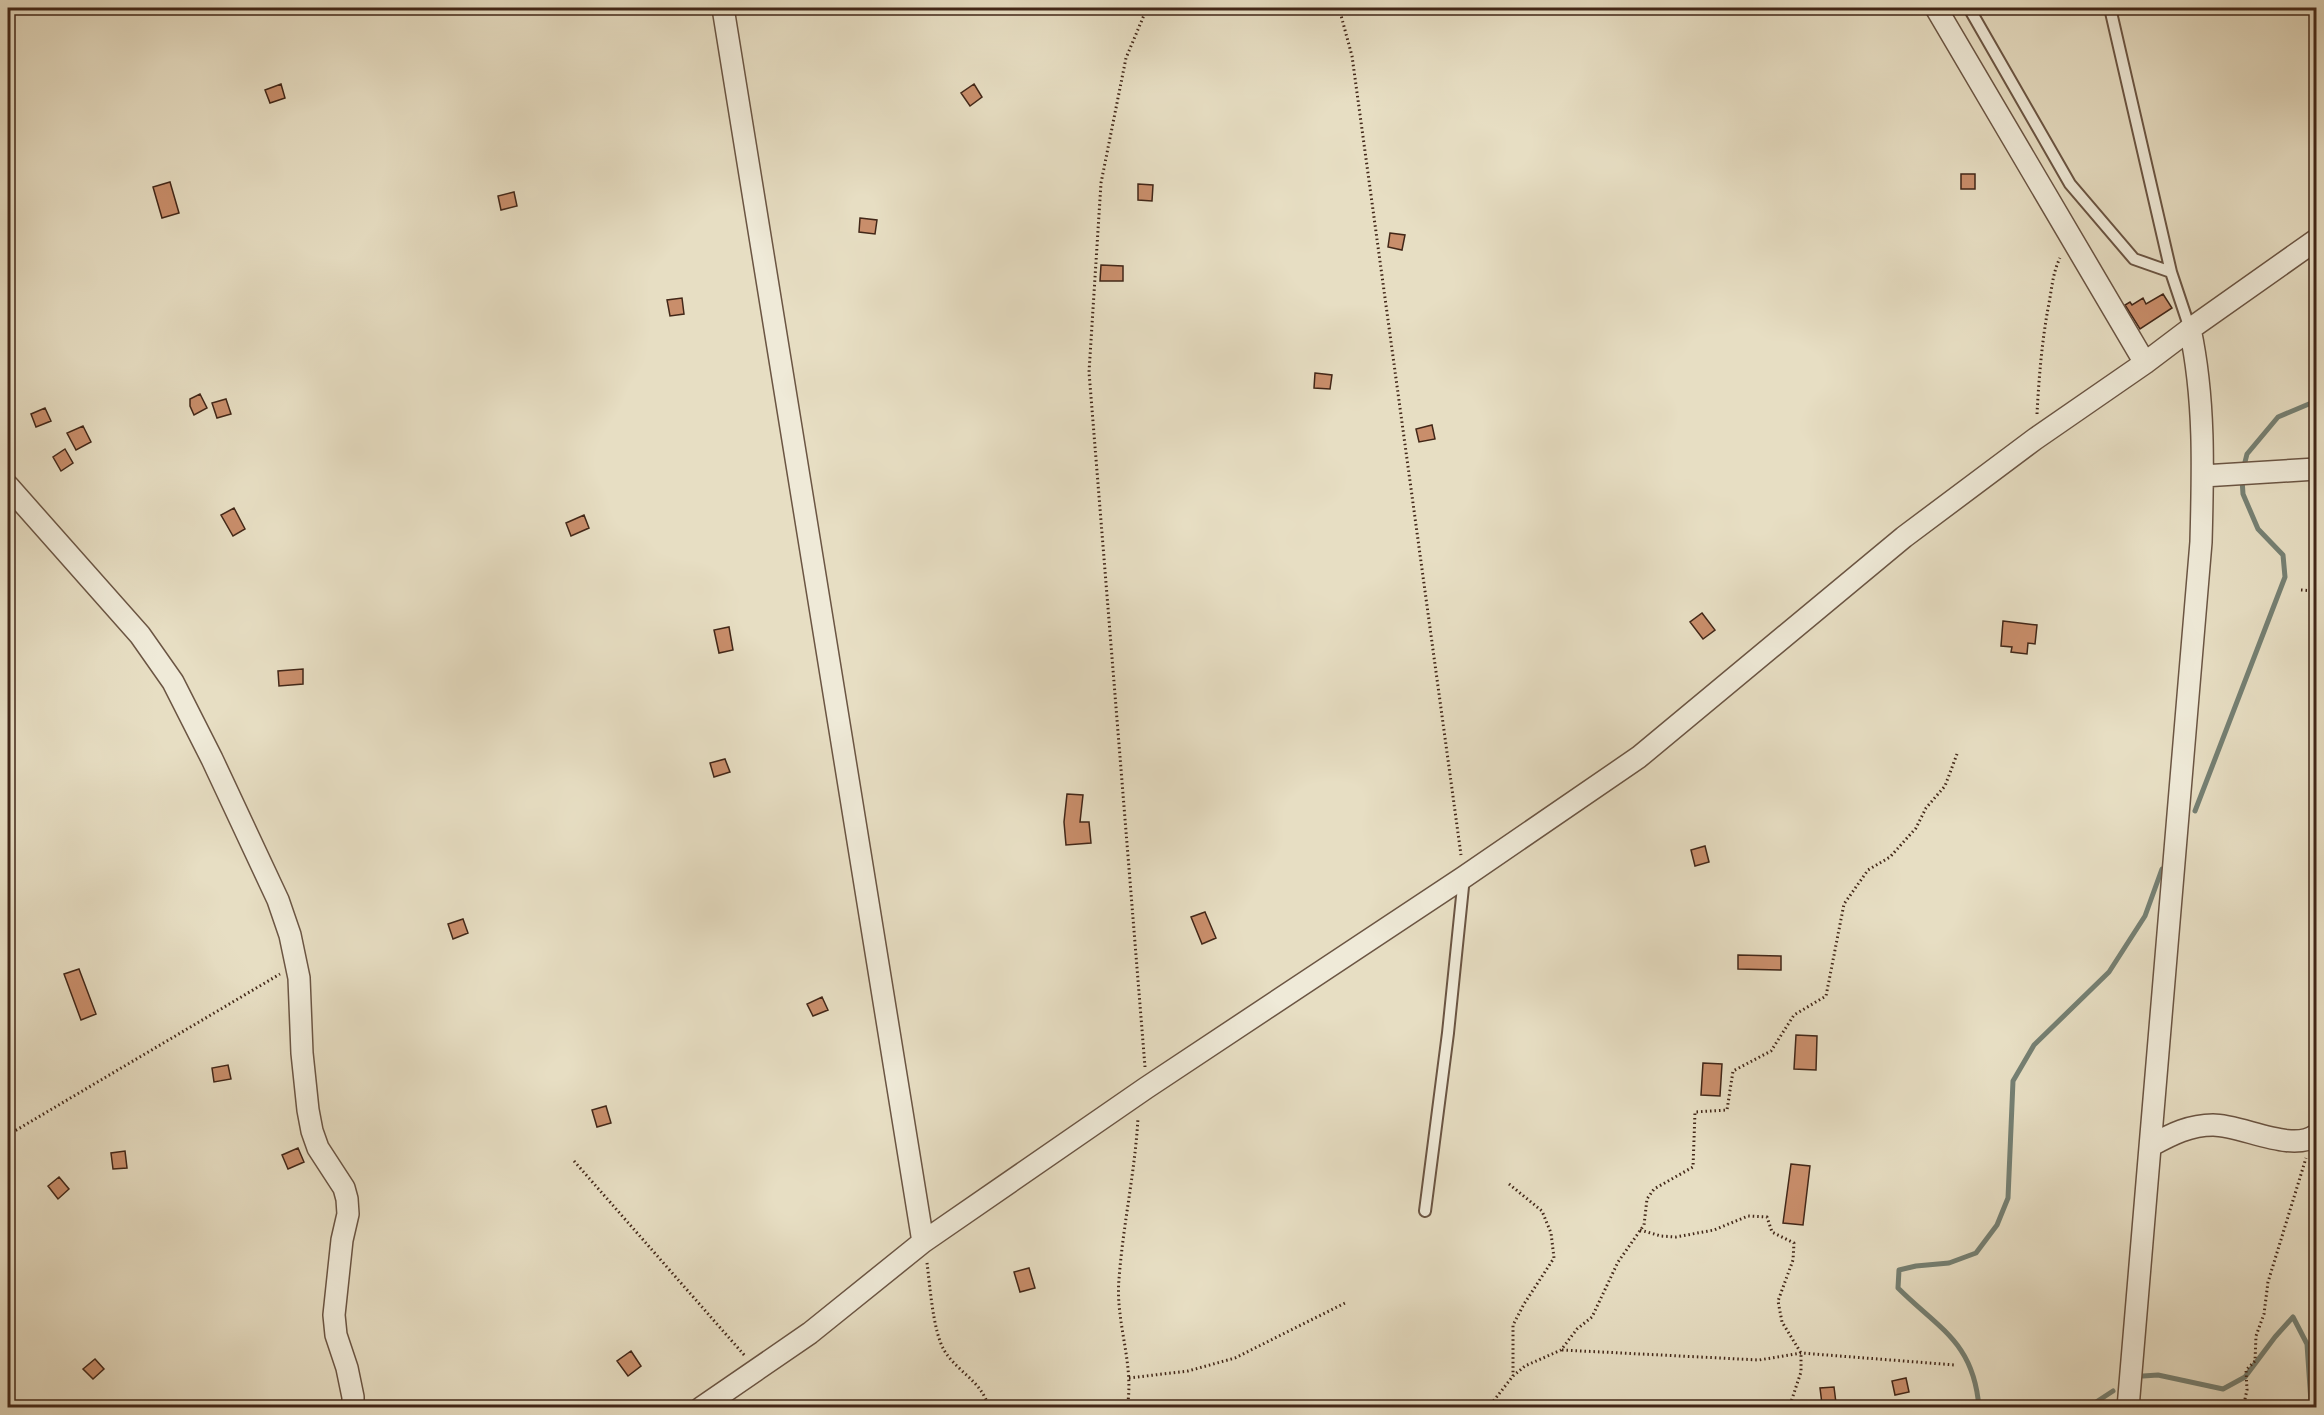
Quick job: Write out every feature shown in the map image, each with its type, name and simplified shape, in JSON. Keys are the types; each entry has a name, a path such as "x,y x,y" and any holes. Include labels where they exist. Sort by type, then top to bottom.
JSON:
{"street":[{"path":"723,8 923,1242"},
{"path":"1936,8 2145,363"},
{"path":"701,1407 810,1333 923,1242 1146,1088 1464,877 1639,757 1904,537 2035,439 2316,240"},
{"path":"2128,1407 2152,1145 2201,542 2203,476 2200,386 2190,329"},
{"path":"2203,476 2316,469"},
{"path":"8,486 140,635 173,682 278,900 299,978 304,1084 310,1121 318,1148 344,1188 347,1198 348,1214 342,1240 334,1315 336,1335 347,1368 353,1407"},
{"path":"2152,1145 2183,1129 2216,1125 2288,1141 2301,1142 2314,1137"}],"lane":[{"path":"1969,8 2070,184 2134,259 2171,272"},
{"path":"2110,8 2171,272 2190,329"},
{"path":"1425,1211 1448,1033 1464,877"}],"path":[{"path":"1127,1407 1129,1378 1120,1321 1119,1280 1135,1161 1138,1115 1146,1088 1089,372 1101,183 1126,58 1147,8"},
{"path":"1339,8 1352,56 1464,877"},
{"path":"2035,439 2038,370 2055,267 2071,238"},
{"path":"2301,590 2316,591"},
{"path":"1561,1350 1577,1329 1592,1317 1618,1262 1644,1224 1647,1199 1654,1189 1693,1167 1695,1112 1727,1110 1733,1071 1771,1051 1794,1015 1826,996 1844,904 1868,870 1890,857 1916,828 1926,808 1945,786 1957,754"},
{"path":"8,1135 296,965"},
{"path":"2243,1407 2247,1389 2246,1370 2255,1360 2256,1336 2264,1314 2268,1282 2314,1137"},
{"path":"574,1161 755,1369"},
{"path":"1509,1184 1542,1211 1551,1233 1554,1258 1524,1304 1514,1325 1513,1376"},
{"path":"1640,1230 1676,1237 1714,1230 1748,1216 1767,1217 1772,1232 1794,1243 1793,1260 1778,1301 1782,1322 1801,1353 1801,1372 1789,1407"},
{"path":"923,1242 937,1329 943,1349 953,1363 984,1393 989,1407"},
{"path":"1129,1378 1188,1371 1235,1358 1345,1304"},
{"path":"1488,1407 1513,1376 1525,1366 1561,1350 1759,1360 1801,1353 1955,1365"}],"building":[{"path":"281,84 285,98 270,103 265,90"},
{"path":"974,84 982,97 970,106 961,93"},
{"path":"1961,174 1975,174 1975,189 1961,189"},
{"path":"170,182 179,213 162,218 153,187"},
{"path":"1138,184 1153,185 1152,201 1138,200"},
{"path":"514,192 517,206 501,210 498,196"},
{"path":"860,218 877,220 875,234 859,232"},
{"path":"1390,233 1405,235 1402,250 1388,247"},
{"path":"1101,265 1123,266 1123,281 1100,281"},
{"path":"2163,294 2172,308 2140,329 2125,305 2130,302 2132,305 2143,298 2146,304"},
{"path":"682,298 684,314 670,316 667,300"},
{"path":"1315,373 1332,375 1330,389 1314,388"},
{"path":"200,394 207,408 194,415 190,399"},
{"path":"226,399 231,414 217,418 212,403"},
{"path":"45,408 51,421 36,427 31,414"},
{"path":"1432,425 1435,439 1419,442 1416,429"},
{"path":"83,426 91,442 76,450 67,433"},
{"path":"65,449 73,463 61,471 53,457"},
{"path":"234,508 245,529 233,536 221,515"},
{"path":"584,515 589,528 571,536 566,523"},
{"path":"1702,613 1715,630 1703,639 1690,622"},
{"path":"2003,621 2037,625 2035,644 2028,643 2027,654 2011,652 2012,647 2001,646"},
{"path":"729,627 733,650 719,653 714,630"},
{"path":"303,669 303,684 279,686 278,671"},
{"path":"725,759 730,772 714,777 710,763"},
{"path":"1067,794 1083,795 1080,822 1089,822 1091,843 1066,845 1064,822"},
{"path":"1705,846 1709,862 1695,866 1691,850"},
{"path":"1205,912 1216,938 1202,944 1191,917"},
{"path":"463,919 468,933 453,939 448,924"},
{"path":"1738,955 1781,956 1781,970 1738,969"},
{"path":"79,969 96,1014 81,1020 64,974"},
{"path":"822,997 828,1010 813,1016 807,1004"},
{"path":"1796,1035 1817,1036 1816,1070 1794,1069"},
{"path":"1703,1063 1722,1064 1720,1096 1701,1095"},
{"path":"228,1065 231,1079 214,1082 212,1068"},
{"path":"606,1106 611,1123 597,1127 592,1110"},
{"path":"298,1148 304,1162 288,1169 282,1155"},
{"path":"125,1151 127,1168 113,1169 111,1153"},
{"path":"1791,1164 1810,1166 1803,1225 1783,1223"},
{"path":"59,1177 69,1189 58,1199 48,1186"},
{"path":"1029,1268 1035,1288 1020,1292 1014,1272"},
{"path":"631,1351 641,1366 628,1376 617,1361"},
{"path":"95,1359 104,1369 93,1379 83,1369"},
{"path":"1906,1378 1909,1392 1895,1395 1892,1381"},
{"path":"1834,1387 1836,1403 1822,1404 1820,1388"}],"waterway":[{"path":"2243,470 2247,454 2278,417 2316,401"},
{"path":"2195,811 2285,577 2283,555 2258,529 2243,494 2242,479"},
{"path":"1979,1408 1976,1386 1962,1352 1952,1339 1898,1288 1899,1270 1949,1263 1976,1253 1997,1225 2008,1198 2013,1081 2034,1045 2109,972 2145,916 2162,869"},
{"path":"2143,1376 2158,1375 2223,1389 2245,1377 2293,1317 2307,1344 2311,1402 2316,1408"},
{"path":"2087,1408 2113,1391"}]}
